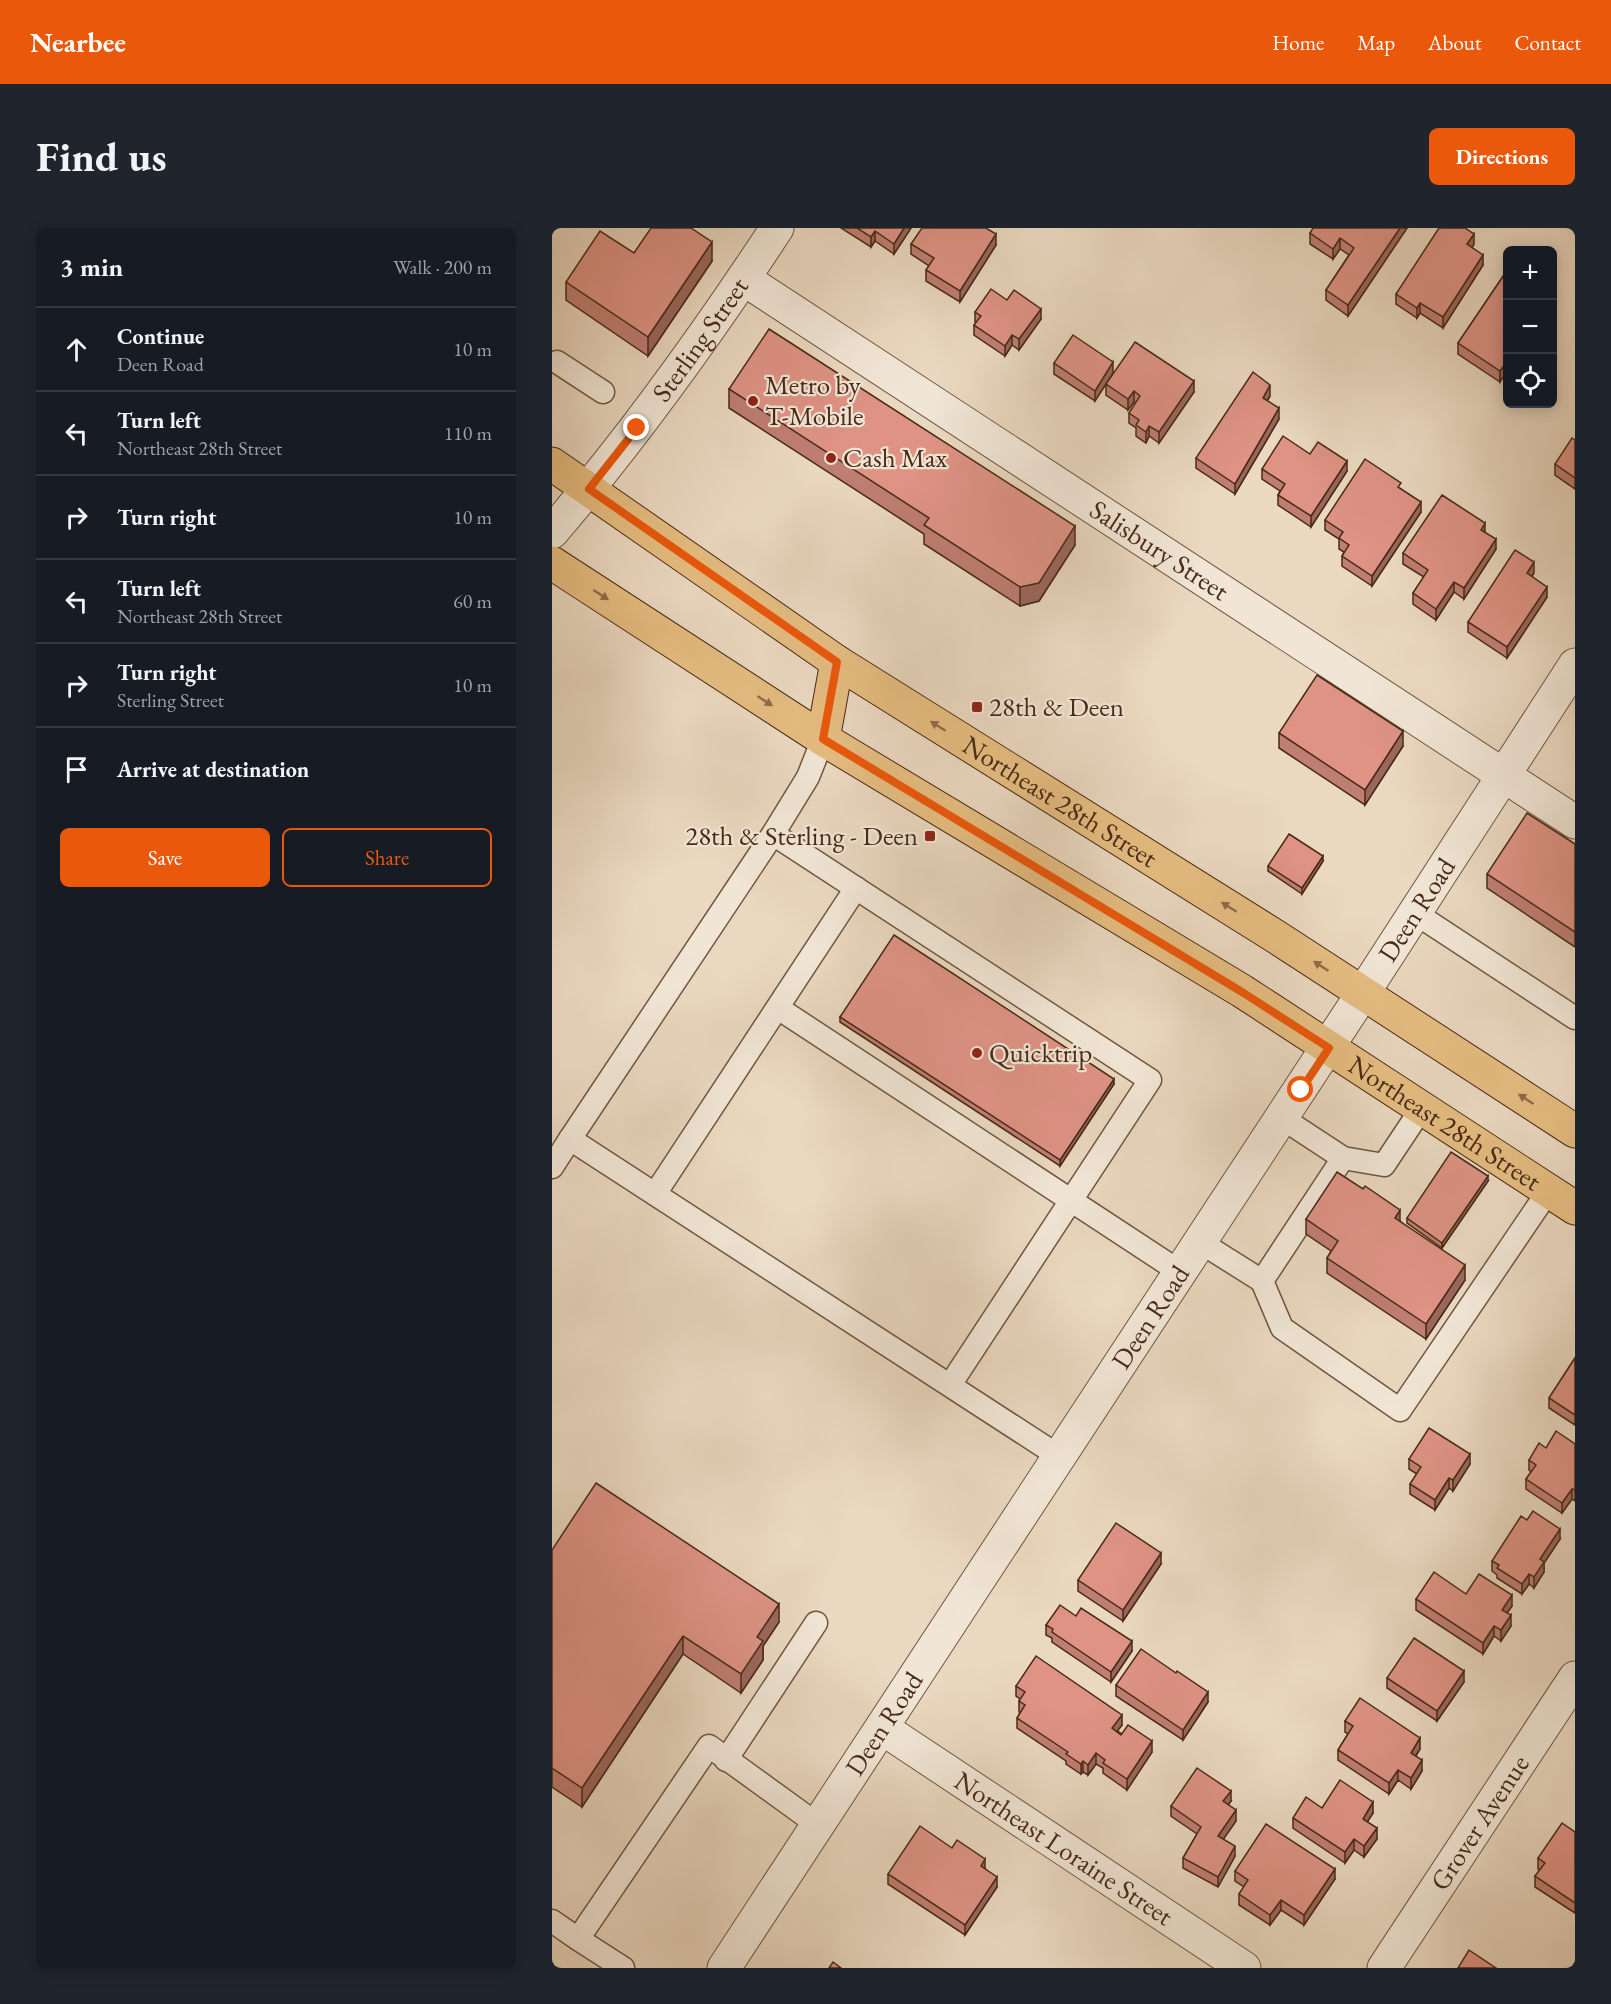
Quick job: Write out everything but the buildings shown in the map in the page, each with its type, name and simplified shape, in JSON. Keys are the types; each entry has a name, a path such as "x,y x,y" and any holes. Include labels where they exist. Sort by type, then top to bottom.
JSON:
{"main road":[{"name":"Northeast 28th Street","path":"552,464 837,662 1278,938 1575,1131"},
{"name":"Northeast 28th Street","path":"552,563 823,739 1232,985 1562,1199"},
{"path":"823,739 837,662"}],"street":[{"name":"Sterling Street","path":"552,532 637,428 744,279 777,228"},
{"name":"Salisbury Street","path":"744,279 1575,822"},
{"name":"Deen Road","path":"724,1968 1329,1048 1575,665"},
{"name":"Grover Avenue","path":"1384,1968 1575,1678"},
{"name":"Northeast Loraine Street","path":"882,1728 1244,1968"}],"lane":[{"path":"554,362 603,392"},
{"path":"552,1167 773,834 808,777 823,739"},
{"path":"773,834 1150,1080 950,1385"},
{"path":"655,1194 856,888"},
{"path":"1415,913 1575,1018"},
{"path":"778,1008 1180,1272"},
{"path":"1282,1118 1343,1158 1383,1165 1422,1108"},
{"path":"570,1139 1060,1457"},
{"path":"1262,1281 1343,1158"},
{"path":"1200,1242 1262,1281 1282,1328 1400,1410 1562,1199"},
{"path":"726,1760 816,1623"},
{"path":"579,1938 709,1746 818,1825"},
{"path":"552,1921 623,1968"}],"place":[{"name":"Metro by T-Mobile","path":"753,401"},
{"name":"Cash Max","path":"831,458"},
{"name":"28th & Deen","path":"977,707"},
{"name":"28th & Sterling - Deen","path":"930,836"},
{"name":"Quicktrip","path":"977,1053"}],"route":[{"path":"637,428 589,489 837,662 823,739 1242,992 1329,1048 1301,1090"}]}
